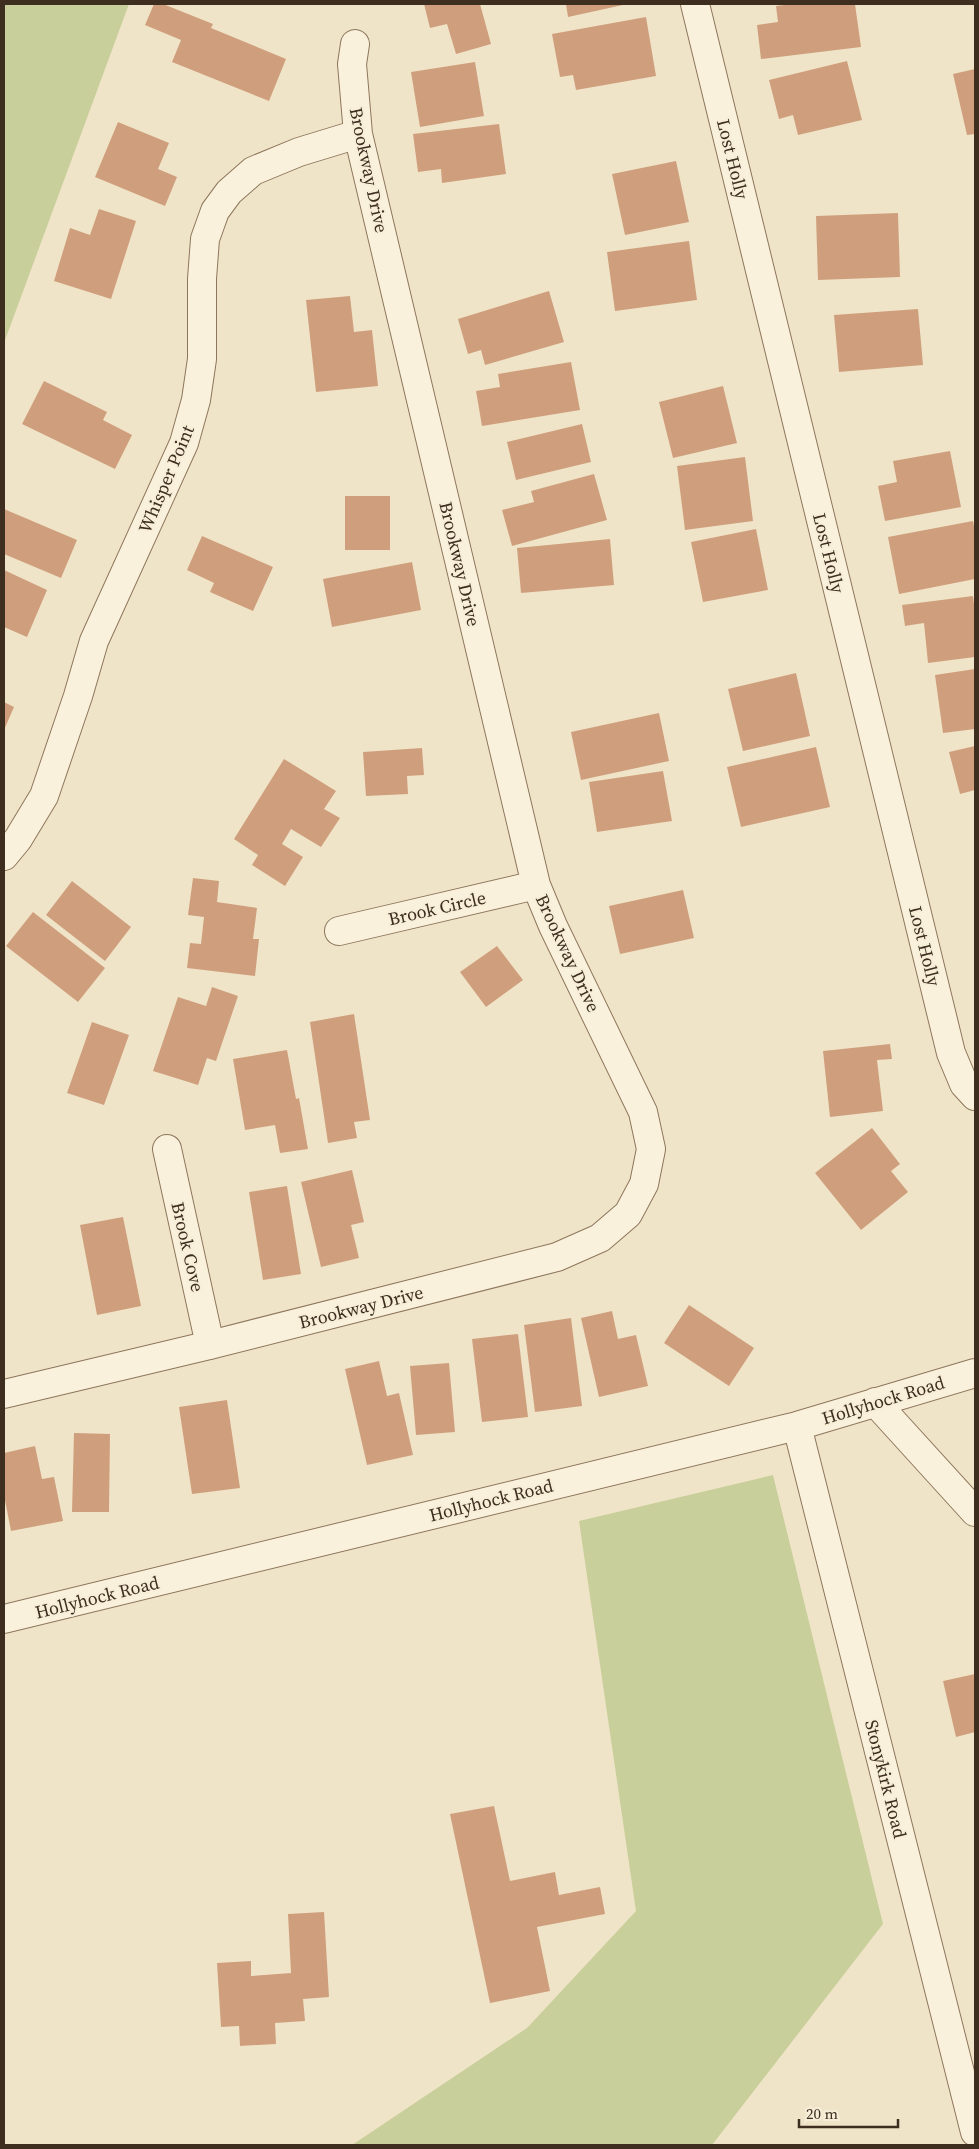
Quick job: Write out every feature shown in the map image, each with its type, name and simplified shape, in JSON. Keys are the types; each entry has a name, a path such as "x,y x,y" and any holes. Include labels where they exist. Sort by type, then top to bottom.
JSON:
{"street":[{"name":"Lost Holly","path":"695,4 951,1053 964,1084 975,1096"},
{"name":"Brookway Drive","path":"4,1394 210,1345 557,1257 600,1238 628,1214 644,1184 651,1149 643,1112 557,934 536,885 358,134 352,64 355,44"},
{"name":"Whisper Point","path":"4,856 18,839 44,796 78,696 94,641 184,443 196,400 202,359 202,279 205,239 215,211 229,192 253,171 299,152 358,134"},
{"name":"Brook Circle","path":"339,931 536,885"},
{"name":"Brook Cove","path":"167,1149 210,1345"},
{"name":"Hollyhock Road","path":"4,1620 798,1426 975,1373"},
{"path":"875,1402 975,1512"},
{"name":"Stonykirk Road","path":"798,1426 975,2132"}],"green space":[{"path":"4,4 129,4 4,343"},
{"path":"773,1475 883,1924 712,2145 352,2145 527,2028 636,1911 579,1521"}],"building":[{"path":"154,4 163,4 213,24 211,28 286,59 269,101 172,62 181,40 145,25"},
{"path":"424,4 480,4 491,44 456,54 447,24 430,28"},
{"path":"566,4 623,4 623,5 568,17"},
{"path":"792,4 855,4 861,47 761,59 757,25 778,22 776,6"},
{"path":"646,17 656,76 576,90 573,75 560,77 552,34"},
{"path":"847,61 862,120 798,135 793,115 779,119 769,80"},
{"path":"475,62 484,116 420,127 411,72"},
{"path":"975,69 975,134 967,135 953,74"},
{"path":"118,122 169,143 158,169 177,177 165,206 95,177"},
{"path":"499,124 506,174 442,183 441,169 418,172 413,134"},
{"path":"676,161 689,222 625,235 612,174"},
{"path":"99,209 136,221 111,299 54,281 70,228 90,235"},
{"path":"898,213 900,277 818,280 816,216"},
{"path":"689,241 697,300 615,311 607,252"},
{"path":"549,291 564,342 485,365 481,350 468,354 458,319"},
{"path":"350,296 354,332 372,330 378,386 316,392 306,300"},
{"path":"918,309 923,365 839,372 834,315"},
{"path":"571,362 580,410 482,426 476,391 500,387 498,374"},
{"path":"44,381 107,412 103,420 132,435 115,469 22,424"},
{"path":"723,386 737,443 673,458 659,402"},
{"path":"582,424 591,462 516,480 507,442"},
{"path":"950,451 961,507 885,521 878,486 897,482 893,461"},
{"path":"745,457 753,521 685,530 677,466"},
{"path":"594,474 607,520 512,546 502,510 534,502 531,491"},
{"path":"345,496 390,496 390,550 345,550"},
{"path":"4,509 77,540 61,578 4,554"},
{"path":"973,521 975,531 975,579 899,594 888,537"},
{"path":"756,529 768,590 703,602 691,542"},
{"path":"202,536 273,567 253,611 210,592 214,583 187,570"},
{"path":"610,539 614,585 521,593 517,548"},
{"path":"412,562 421,610 332,627 323,579"},
{"path":"4,570 47,590 27,637 4,627"},
{"path":"973,596 975,657 928,663 924,623 905,626 902,605"},
{"path":"975,669 975,729 943,733 935,675"},
{"path":"796,673 810,736 743,751 728,689"},
{"path":"4,702 14,707 4,730"},
{"path":"659,713 669,761 581,780 571,732"},
{"path":"975,746 975,790 960,794 949,752"},
{"path":"816,747 830,807 741,827 727,767"},
{"path":"422,748 424,775 407,776 408,794 366,796 363,752"},
{"path":"284,759 336,791 324,809 340,818 321,847 291,829 282,844 303,857 285,886 252,865 258,855 234,839"},
{"path":"663,771 672,821 597,832 589,782"},
{"path":"193,878 219,881 217,902 257,908 253,939 259,939 255,976 187,968 190,943 201,944 204,917 188,915"},
{"path":"72,881 131,927 105,961 46,915"},
{"path":"683,890 694,938 620,954 609,906"},
{"path":"33,912 105,968 78,1002 6,946"},
{"path":"497,946 523,980 486,1007 460,972"},
{"path":"212,987 238,996 216,1061 207,1058 198,1085 153,1071 178,997 206,1006"},
{"path":"354,1014 370,1120 354,1122 357,1138 328,1143 310,1022"},
{"path":"92,1022 129,1035 104,1105 67,1093"},
{"path":"890,1044 892,1059 877,1060 883,1111 830,1117 823,1051"},
{"path":"287,1050 296,1099 299,1098 308,1149 280,1153 275,1125 245,1130 233,1059"},
{"path":"872,1128 900,1164 891,1171 908,1192 861,1230 815,1173"},
{"path":"352,1170 364,1222 351,1225 359,1258 321,1267 301,1182"},
{"path":"287,1186 301,1274 263,1280 249,1192"},
{"path":"123,1217 141,1306 97,1315 80,1225"},
{"path":"689,1305 754,1348 729,1386 664,1343"},
{"path":"612,1311 618,1339 636,1335 648,1386 599,1397 581,1318"},
{"path":"571,1318 582,1406 535,1412 524,1325"},
{"path":"518,1334 528,1417 482,1422 472,1339"},
{"path":"379,1361 387,1396 399,1393 413,1455 367,1465 345,1369"},
{"path":"449,1363 455,1432 416,1435 410,1366"},
{"path":"227,1400 240,1488 192,1494 179,1407"},
{"path":"74,1433 110,1434 109,1512 72,1512"},
{"path":"35,1446 42,1479 54,1477 63,1521 11,1531 4,1495 4,1453"},
{"path":"975,1674 975,1732 956,1737 943,1681"},
{"path":"494,1806 510,1881 555,1872 559,1895 600,1887 605,1914 537,1927 550,1991 490,2003 450,1814"},
{"path":"324,1912 329,1997 303,1999 305,2021 275,2023 276,2044 240,2046 239,2026 221,2027 217,1963 251,1961 251,1976 291,1973 288,1914"}]}
